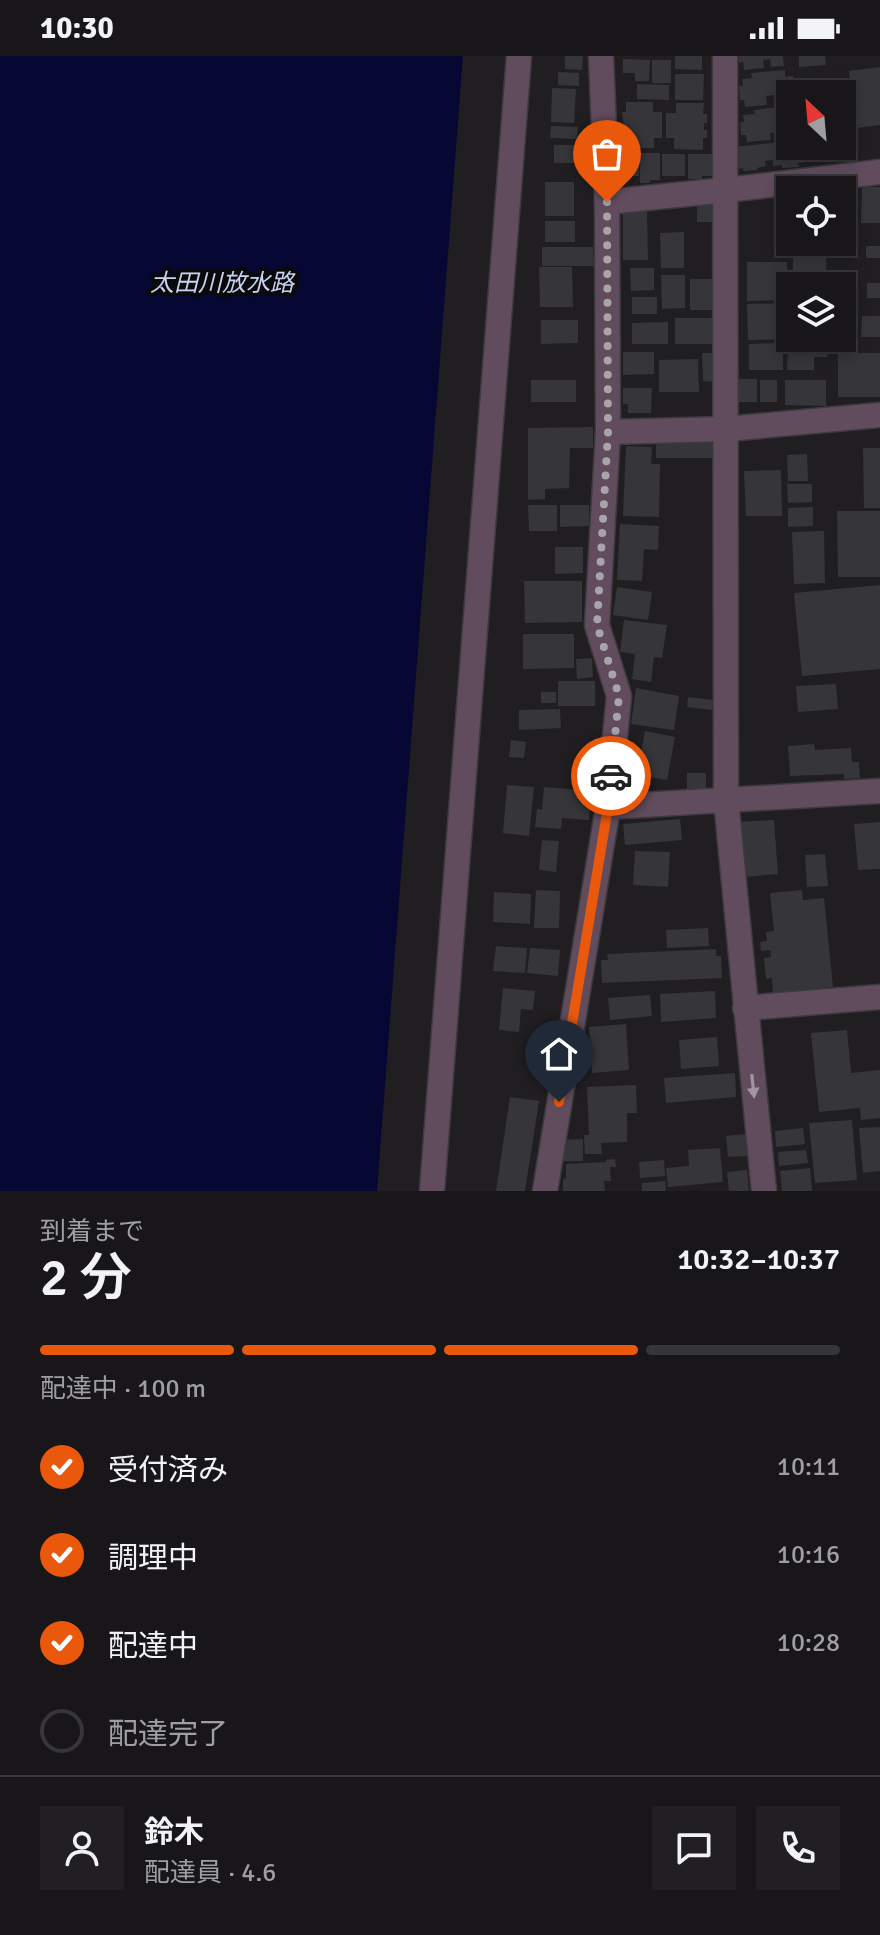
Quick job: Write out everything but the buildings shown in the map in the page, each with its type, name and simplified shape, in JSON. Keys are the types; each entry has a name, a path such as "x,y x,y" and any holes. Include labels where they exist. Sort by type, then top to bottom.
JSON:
{"street":[{"path":"432,1191 519,56"},
{"path":"545,1191 608,807 619,696 597,625 608,432 607,202 601,56"},
{"path":"725,56 726,800 764,1191"},
{"path":"607,202 880,172"},
{"path":"608,432 727,429 880,415"},
{"path":"608,807 880,791"},
{"path":"745,1008 880,997"}],"water":[{"name":"太田川放水路","path":"0,56 463,56 377,1191 0,1191"}],"way so far":[{"path":"607,202 608,432 597,625 619,696 611,776"}],"route":[{"path":"559,1102 611,776"}]}
